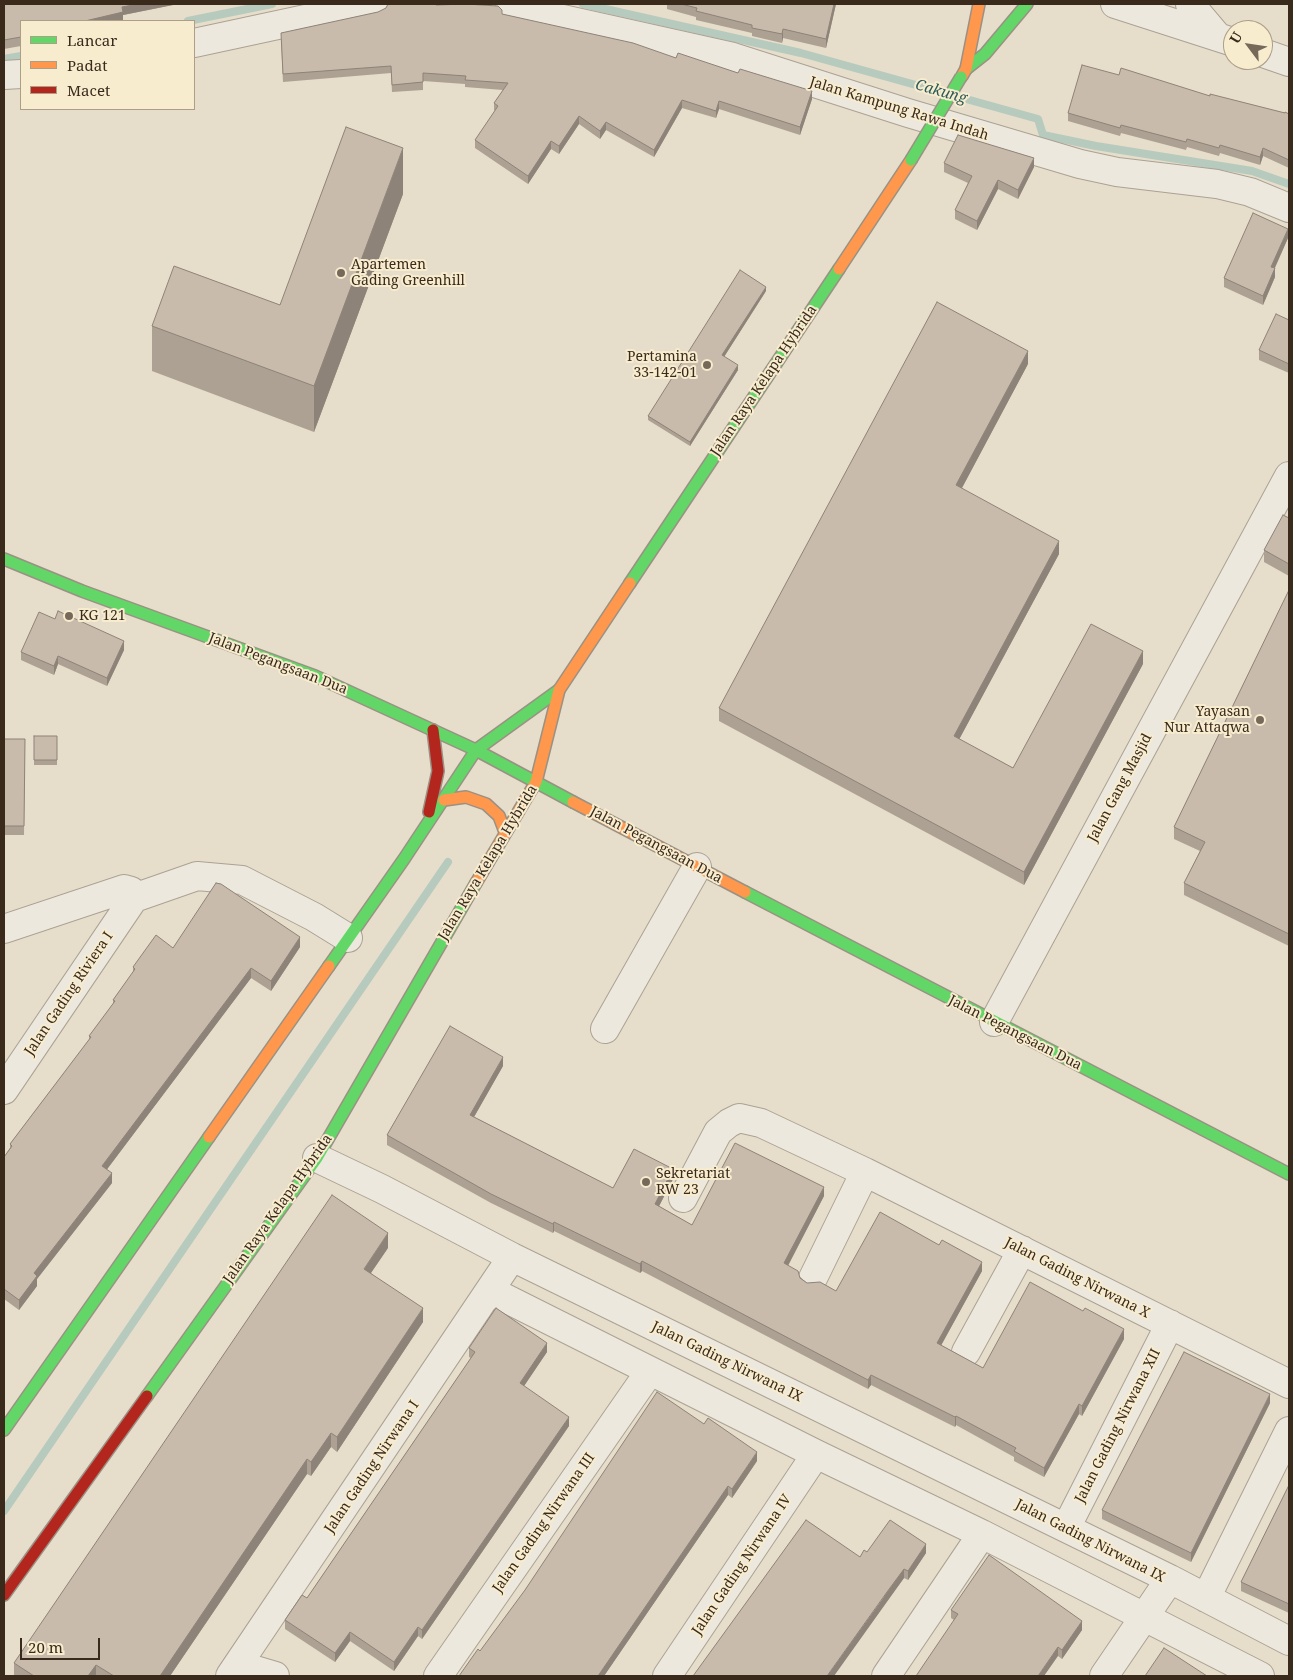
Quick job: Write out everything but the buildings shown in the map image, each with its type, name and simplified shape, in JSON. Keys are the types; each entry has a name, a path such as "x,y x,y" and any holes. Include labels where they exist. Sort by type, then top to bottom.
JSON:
{"main road":[{"path":"964,73 979,4"},
{"path":"964,73 985,54 1027,4"},
{"name":"Jalan Raya Kelapa Hybrida","path":"4,1595 317,1158 505,832 536,782 559,690 910,160 964,73"},
{"name":"Jalan Pegangsaan Dua","path":"4,559 82,591 315,676 476,750 994,1022 1289,1174"},
{"name":"Jalan Raya Kelapa Hybrida","path":"4,1430 444,800 476,750 559,690"},
{"path":"419,836 429,814 438,771 437,750 433,730"},
{"path":"444,800 466,798 486,804 499,816 505,832"}],"street":[{"path":"195,43 375,4"},
{"name":"Jalan Kampung Rawa Indah","path":"510,4 540,14 732,57 908,113 1080,164 1118,172 1223,185 1250,192 1289,208"},
{"path":"1115,4 1223,38"},
{"path":"1190,4 1223,37"},
{"path":"1273,56 1289,62"},
{"path":"4,75 20,74"},
{"name":"Jalan Gang Masjid","path":"994,1022 1289,476"},
{"path":"605,1029 697,867"},
{"path":"4,929 124,889 131,891 134,898 197,876 242,880 314,917 348,938"},
{"name":"Jalan Gading Riviera I","path":"4,1090 134,898"},
{"name":"Jalan Gading Nirwana X","path":"683,1198 718,1132 739,1118 761,1123 865,1172 1289,1384"},
{"name":"Jalan Gading Nirwana IX","path":"317,1158 382,1189 512,1257 1170,1579 1104,1676"},
{"path":"813,1278 865,1172"},
{"path":"966,1352 1022,1250"},
{"name":"Jalan Gading Nirwana I","path":"234,1670 491,1291 512,1257"},
{"path":"491,1291 816,1454 982,1534 1260,1676"},
{"name":"Jalan Gading Nirwana XII","path":"1066,1528 1170,1324"},
{"name":"Jalan Gading Nirwana III","path":"438,1676 650,1370"},
{"path":"1206,1598 1289,1431"},
{"name":"Jalan Gading Nirwana IV","path":"667,1676 816,1454"},
{"path":"886,1676 982,1534"},
{"path":"1170,1579 1289,1641"},
{"path":"234,1670 275,1676"}],"waterway":[{"name":"Cakung","path":"193,20 272,4"},
{"name":"Cakung","path":"583,4 801,53 1038,119 1043,135 1096,146 1252,171 1289,184"},
{"name":"Cakung","path":"4,59 20,56"},
{"path":"4,1511 448,862"}],"traffic: fast":[{"path":"966,69 985,54 1027,4"},
{"path":"911,160 961,77"},
{"path":"630,583 839,269"},
{"path":"4,559 82,591 315,676 476,750 573,802"},
{"path":"329,966 404,859 476,750 559,690"},
{"path":"147,1396 317,1158 476,883"},
{"path":"745,892 1289,1174"},
{"path":"4,1430 209,1137"}],"traffic: slow":[{"path":"962,76 966,69 979,4"},
{"path":"839,269 911,160"},
{"path":"476,883 536,782 559,690 630,583"},
{"path":"444,800 466,797 486,804 499,816 505,832"},
{"path":"573,802 745,892"},
{"path":"209,1137 329,966"}],"traffic: jam":[{"path":"429,812 438,771 433,730"},
{"path":"4,1595 147,1396"}],"place":[{"name":"Apartemen Gading Greenhill","path":"341,273"},
{"name":"Pertamina 33-142-01","path":"707,365"},
{"name":"KG 121","path":"69,616"},
{"name":"Yayasan Nur Attaqwa","path":"1260,720"},
{"name":"Sekretariat RW 23","path":"646,1182"}]}
